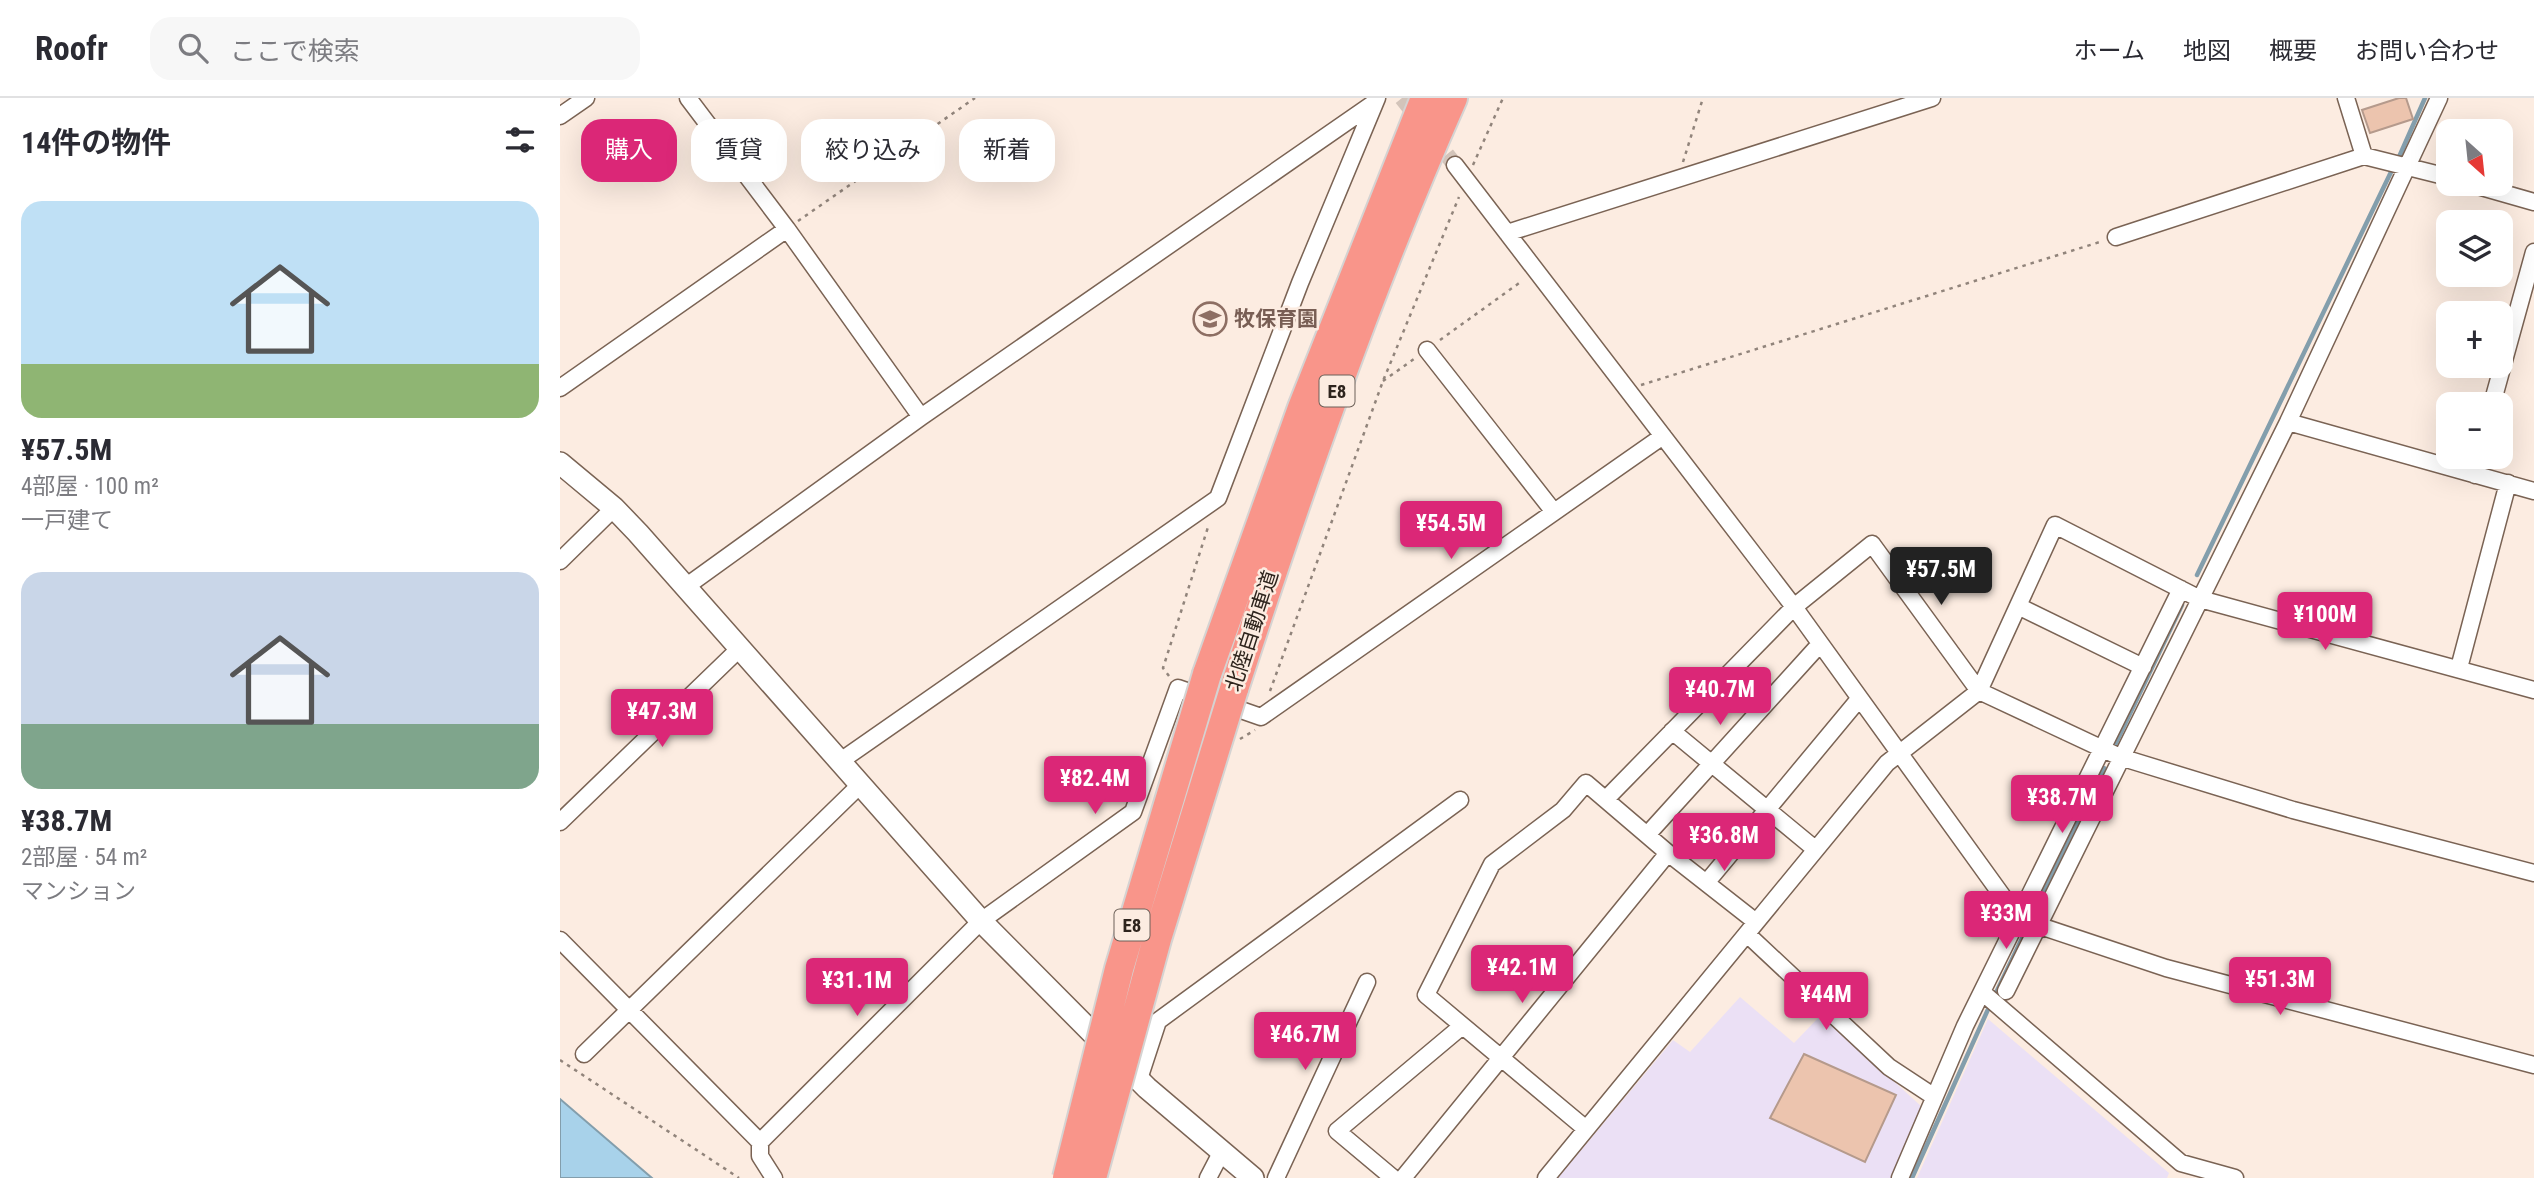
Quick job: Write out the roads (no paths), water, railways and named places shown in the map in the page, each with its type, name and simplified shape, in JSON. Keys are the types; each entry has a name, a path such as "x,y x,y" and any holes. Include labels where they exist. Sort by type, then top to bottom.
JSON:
{"highway":[{"name":"北陸自動車道","path":"1067,1178 1119,969 1207,674 1302,408 1425,98"},
{"name":"北陸自動車道","path":"1092,1178 1157,939 1276,557 1420,172 1453,98"}],"street":[{"path":"560,116 586,98"},
{"path":"688,98 787,229 921,417"},
{"path":"1507,233 1932,98"},
{"path":"2346,98 2364,156"},
{"path":"2002,998 2288,422 2439,98"},
{"path":"684,588 921,417 1375,100"},
{"path":"839,762 1218,498 1375,100"},
{"path":"2116,237 2364,156 2436,174"},
{"path":"1455,165 1794,607 2019,919 2038,928 2166,968 2534,1065"},
{"path":"2513,196 2534,202"},
{"path":"560,388 787,229"},
{"path":"2495,392 2534,252"},
{"path":"1427,350 1554,512"},
{"path":"2288,422 2534,491"},
{"path":"774,1178 760,1156 760,1142 981,921 1133,812 1178,688 1263,720 1663,436"},
{"path":"560,463 614,508 981,921 1139,1079 1221,1153 1253,1178"},
{"path":"2475,475 2476,469"},
{"path":"2459,668 2508,484"},
{"path":"560,561 614,508"},
{"path":"1546,1178 1815,849 1898,754 1979,691 2055,525 2200,599 2534,690"},
{"path":"1606,799 1794,607 1872,544 1979,691 2120,757 2293,810 2534,873"},
{"path":"1900,1178 1933,1096 1982,992 2181,589"},
{"path":"2018,606 2143,667"},
{"path":"1647,835 1821,645"},
{"path":"560,822 738,650"},
{"path":"1707,882 1859,699"},
{"path":"1671,731 1815,849"},
{"path":"1586,1129 1426,995 1492,864 1563,810 1586,783 1668,853 1707,882 1889,1066 1933,1096"},
{"path":"584,1054 860,785"},
{"path":"1139,1079 1158,1021 1461,800"},
{"path":"1403,1178 1502,1060 1668,853"},
{"path":"560,940 760,1142"},
{"path":"1276,1178 1367,982"},
{"path":"1982,992 2002,998 2178,1171 2235,1178"},
{"path":"1393,1178 1337,1131 1461,1027"},
{"path":"1208,1178 1221,1153"}],"water":[{"path":"560,1099 652,1178 560,1178"}],"waterway":[{"path":"2399,157 2425,98"},
{"path":"2197,575 2391,172"},
{"path":"2114,747 2182,605"},
{"path":"2031,918 2104,768"},
{"path":"1994,997 2028,926"},
{"path":"1912,1178 1990,1005"}],"tunnel":[{"path":"1402,98 1455,165"}],"place":[{"name":"牧保育園","path":"1210,319"}]}
